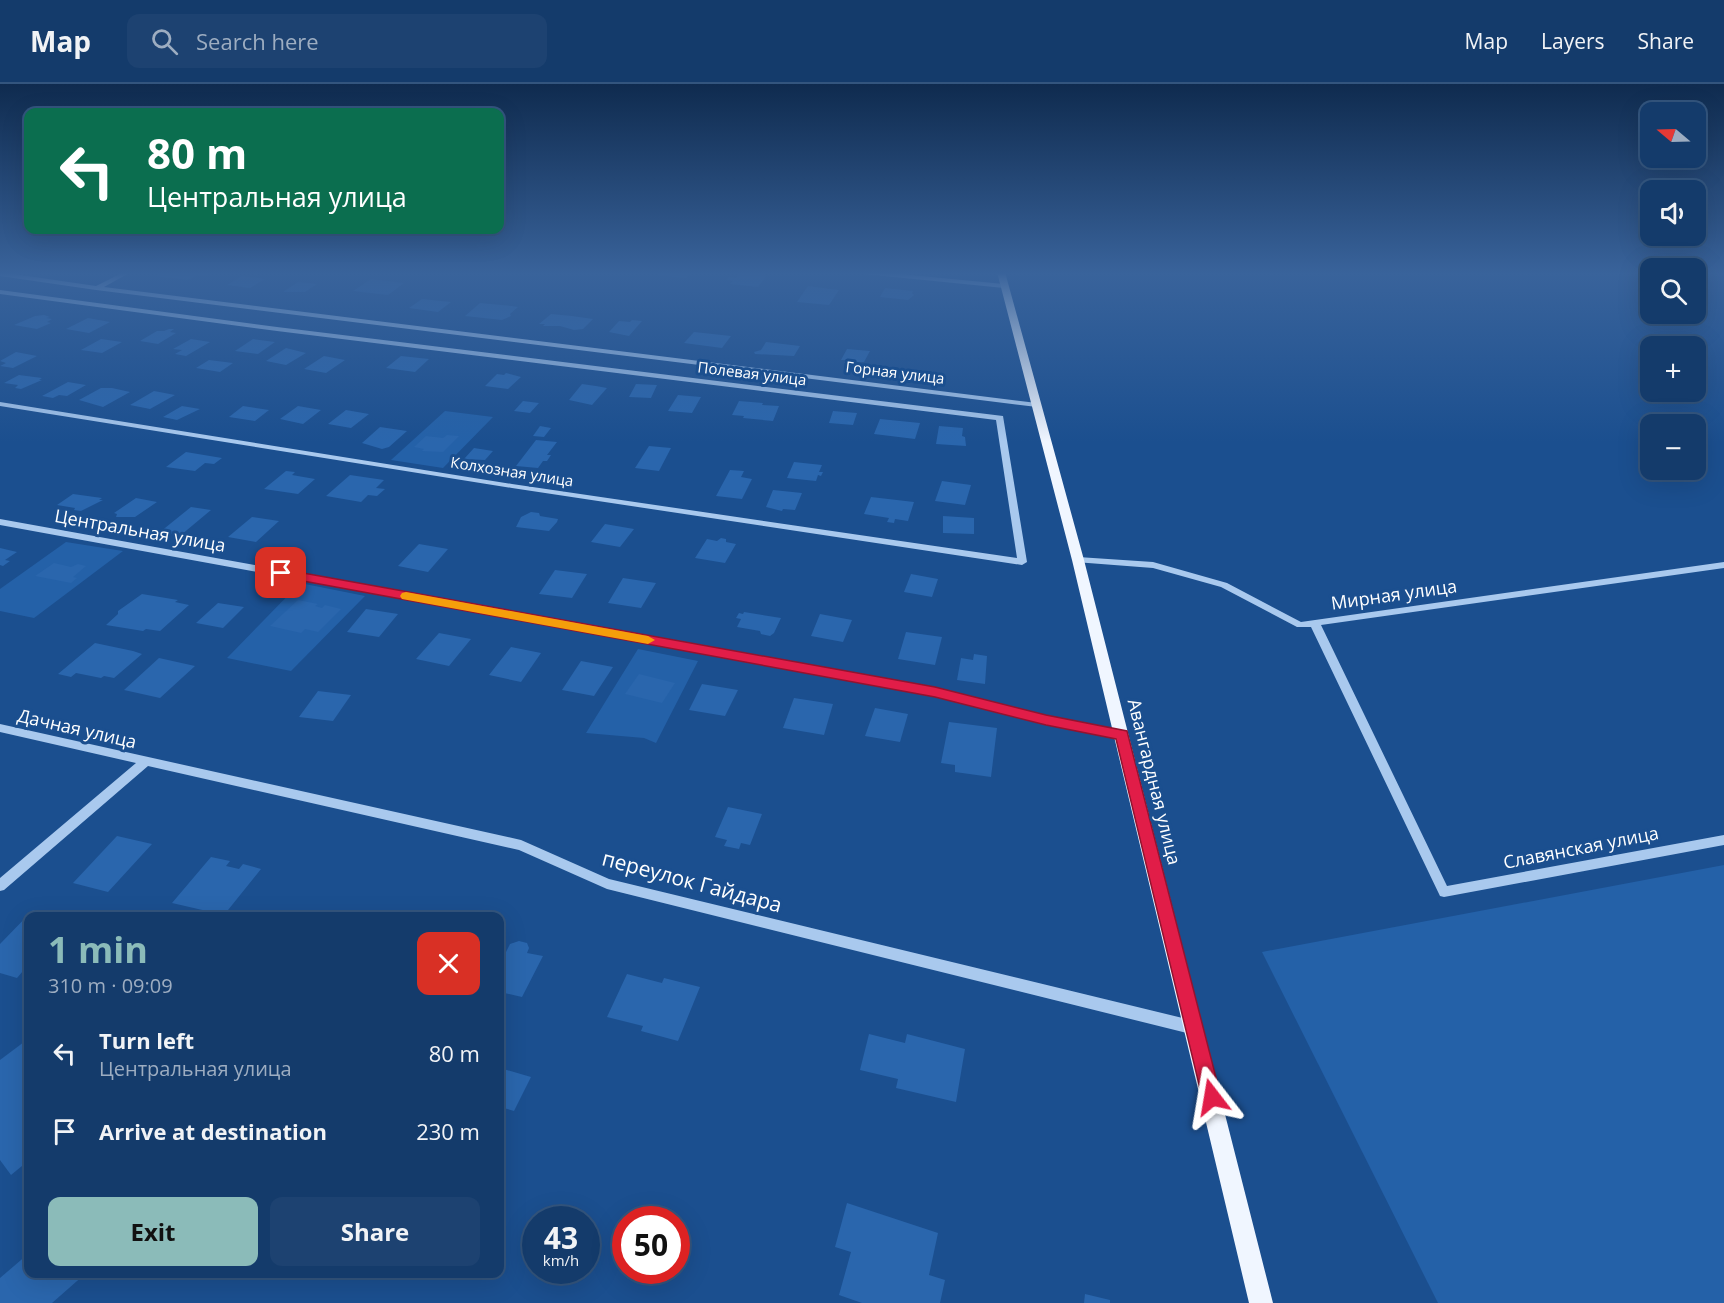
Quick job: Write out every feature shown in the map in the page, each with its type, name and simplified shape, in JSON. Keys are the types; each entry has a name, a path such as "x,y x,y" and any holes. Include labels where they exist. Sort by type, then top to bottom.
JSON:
{"main road":[{"name":"Авангардная улица","path":"1016,329 1078,560 1261,1303"}],"street":[{"name":"Полевая улица","path":"276,329 1000,418 1022,562"},
{"name":"Горная улица","path":"425,329 1037,405"},
{"name":"Колхозная улица","path":"0,404 489,483 1022,562"},
{"name":"Центральная улица","path":"0,522 935,692 1046,720 1122,735"},
{"name":"Мирная улица","path":"1078,560 1153,565 1224,585 1300,625 1724,564"},
{"name":"Славянская улица","path":"1314,622 1444,892 1724,840"},
{"name":"Дачная улица","path":"0,728 146,761"},
{"name":"переулок Гайдара","path":"146,761 521,845 607,884 1195,1029"},
{"path":"0,886 146,761"}],"shaded area":[{"path":"445,411 493,417 443,468 391,460"},
{"path":"66,542 123,551 34,618 0,611 0,589"},
{"path":"300,583 365,596 291,671 227,658"},
{"path":"638,649 698,661 656,743 644,738 586,733"},
{"path":"1724,865 1724,1303 1438,1303 1262,952"}],"building":[{"path":"66,329 97,329 89,333"},
{"path":"174,329 170,332 176,333 158,344 140,341 157,331"},
{"path":"612,329 635,329 629,336 609,332"},
{"path":"694,332 731,336 722,348 684,343"},
{"path":"101,339 122,342 102,353 81,350"},
{"path":"191,339 210,342 186,356 175,354 182,350 173,349"},
{"path":"253,339 275,342 258,354 235,351"},
{"path":"766,342 800,346 794,356 755,354 754,352 761,350"},
{"path":"286,348 306,353 286,365 266,361"},
{"path":"847,349 870,351 864,362 857,362 855,365 844,363 846,360 841,360"},
{"path":"16,352 37,356 13,368 0,366 6,363 0,361"},
{"path":"324,356 345,360 326,373 304,369"},
{"path":"401,356 429,359 415,372 386,368"},
{"path":"209,360 233,363 220,372 196,368"},
{"path":"506,373 521,377 508,389 485,386 497,374"},
{"path":"19,375 42,378 39,380 42,380 21,389 15,388 18,385 4,383"},
{"path":"68,382 86,385 67,396 59,395 53,398 42,396"},
{"path":"582,384 607,388 592,405 569,400"},
{"path":"636,384 657,385 651,398 629,397"},
{"path":"101,388 130,392 103,407 79,400"},
{"path":"154,391 175,395 150,409 130,405"},
{"path":"678,395 701,397 692,413 668,411"},
{"path":"523,401 539,403 530,413 514,411"},
{"path":"739,401 779,406 773,421 743,418 744,416 732,415"},
{"path":"182,406 200,409 177,420 163,417"},
{"path":"243,406 269,410 255,421 229,417"},
{"path":"298,406 321,410 303,424 280,419"},
{"path":"346,410 369,414 351,428 328,424"},
{"path":"833,411 857,413 853,425 829,423"},
{"path":"880,419 920,423 915,439 874,434"},
{"path":"540,426 551,428 544,437 533,436"},
{"path":"939,426 963,428 962,436 965,437 966,446 936,444"},
{"path":"380,427 407,431 389,447 382,449 362,443"},
{"path":"447,435 459,436 443,452 422,451 424,449 414,447 426,436 443,438"},
{"path":"536,440 557,442 547,455 551,455 547,461 543,461 538,468 516,466"},
{"path":"649,446 671,448 659,471 635,468"},
{"path":"474,448 493,451 485,460 464,459"},
{"path":"186,452 222,458 214,464 205,463 195,471 166,467"},
{"path":"794,462 822,465 819,472 823,472 821,476 818,475 816,481 787,478"},
{"path":"730,470 744,471 741,477 752,479 742,499 716,496"},
{"path":"286,471 295,472 292,475 315,479 298,494 264,489"},
{"path":"350,475 384,480 376,488 385,489 377,496 368,495 361,502 326,496"},
{"path":"942,481 971,485 965,505 935,501"},
{"path":"773,490 802,493 795,510 783,509 782,511 766,507"},
{"path":"73,494 103,500 81,511 57,505"},
{"path":"871,497 914,502 908,521 895,519 894,523 887,522 889,518 864,514"},
{"path":"136,498 157,502 135,517 116,517 117,514 114,513"},
{"path":"191,507 211,510 181,535 160,532"},
{"path":"531,512 558,519 549,531 516,527 521,517"},
{"path":"943,516 974,518 974,534 943,533"},
{"path":"252,517 279,521 256,542 228,537"},
{"path":"605,524 634,529 620,547 591,542"},
{"path":"721,538 726,539 726,542 736,544 725,563 695,558 707,539 717,541"},
{"path":"419,544 448,549 428,572 398,566"},
{"path":"0,548 17,552 5,560 10,561 3,566 0,565"},
{"path":"54,563 71,567 78,564 86,566 73,577 77,578 71,583 35,576"},
{"path":"555,570 587,574 572,598 539,594"},
{"path":"911,574 938,579 932,597 904,592"},
{"path":"623,578 656,583 641,608 608,603"},
{"path":"142,594 178,600 175,602 189,605 160,631 146,629 143,631 106,625 118,614 118,611"},
{"path":"298,600 318,604 315,606 322,608 325,605 341,609 318,632 305,629 301,633 270,626"},
{"path":"218,603 244,607 223,628 196,623"},
{"path":"366,609 398,614 379,637 347,632"},
{"path":"739,613 781,618 774,633 770,636 761,634 760,631 737,627 741,619 736,618"},
{"path":"820,614 852,620 843,642 811,636"},
{"path":"906,632 942,637 935,665 898,659"},
{"path":"439,633 471,639 449,666 416,659"},
{"path":"95,643 142,654 114,678 76,673 71,677 58,674"},
{"path":"511,647 541,653 521,682 489,675"},
{"path":"974,654 987,656 985,684 957,680 961,658 973,660"},
{"path":"159,658 195,666 160,698 124,690"},
{"path":"581,661 613,667 594,696 562,690"},
{"path":"639,674 675,683 662,703 625,694"},
{"path":"702,684 738,690 725,716 689,710"},
{"path":"318,691 351,695 333,721 299,717"},
{"path":"794,698 833,704 824,735 783,728"},
{"path":"875,708 908,714 900,742 865,736"},
{"path":"949,722 997,728 991,777 955,772 955,765 941,763"},
{"path":"728,807 762,814 750,845 741,843 739,849 724,846 727,840 715,837"},
{"path":"117,836 152,844 108,892 73,883"},
{"path":"211,857 230,861 226,866 239,869 243,864 261,869 226,912 211,912 172,903"},
{"path":"24,919 24,970 17,978 0,973 0,944"},
{"path":"519,941 527,943 529,948 527,953 543,956 522,997 504,993 504,952 510,944"},
{"path":"627,974 662,983 664,978 700,987 678,1041 641,1031 643,1026 607,1017"},
{"path":"869,1034 905,1043 907,1034 965,1049 956,1102 896,1088 898,1079 860,1070"},
{"path":"24,1042 24,1164 11,1175 0,1160 0,1060"},
{"path":"504,1069 531,1077 514,1111 504,1108"},
{"path":"847,1203 938,1233 929,1275 945,1280 940,1303 862,1303 839,1295 851,1252 835,1247"},
{"path":"24,1257 24,1278 80,1278 52,1303 0,1303 0,1278"},
{"path":"1085,1294 1110,1300 1110,1303 1084,1303"}],"slow traffic":[{"path":"406,596 648,640"}],"route":[{"path":"281,573 935,692 1046,720 1122,735 1212,1097"}]}
